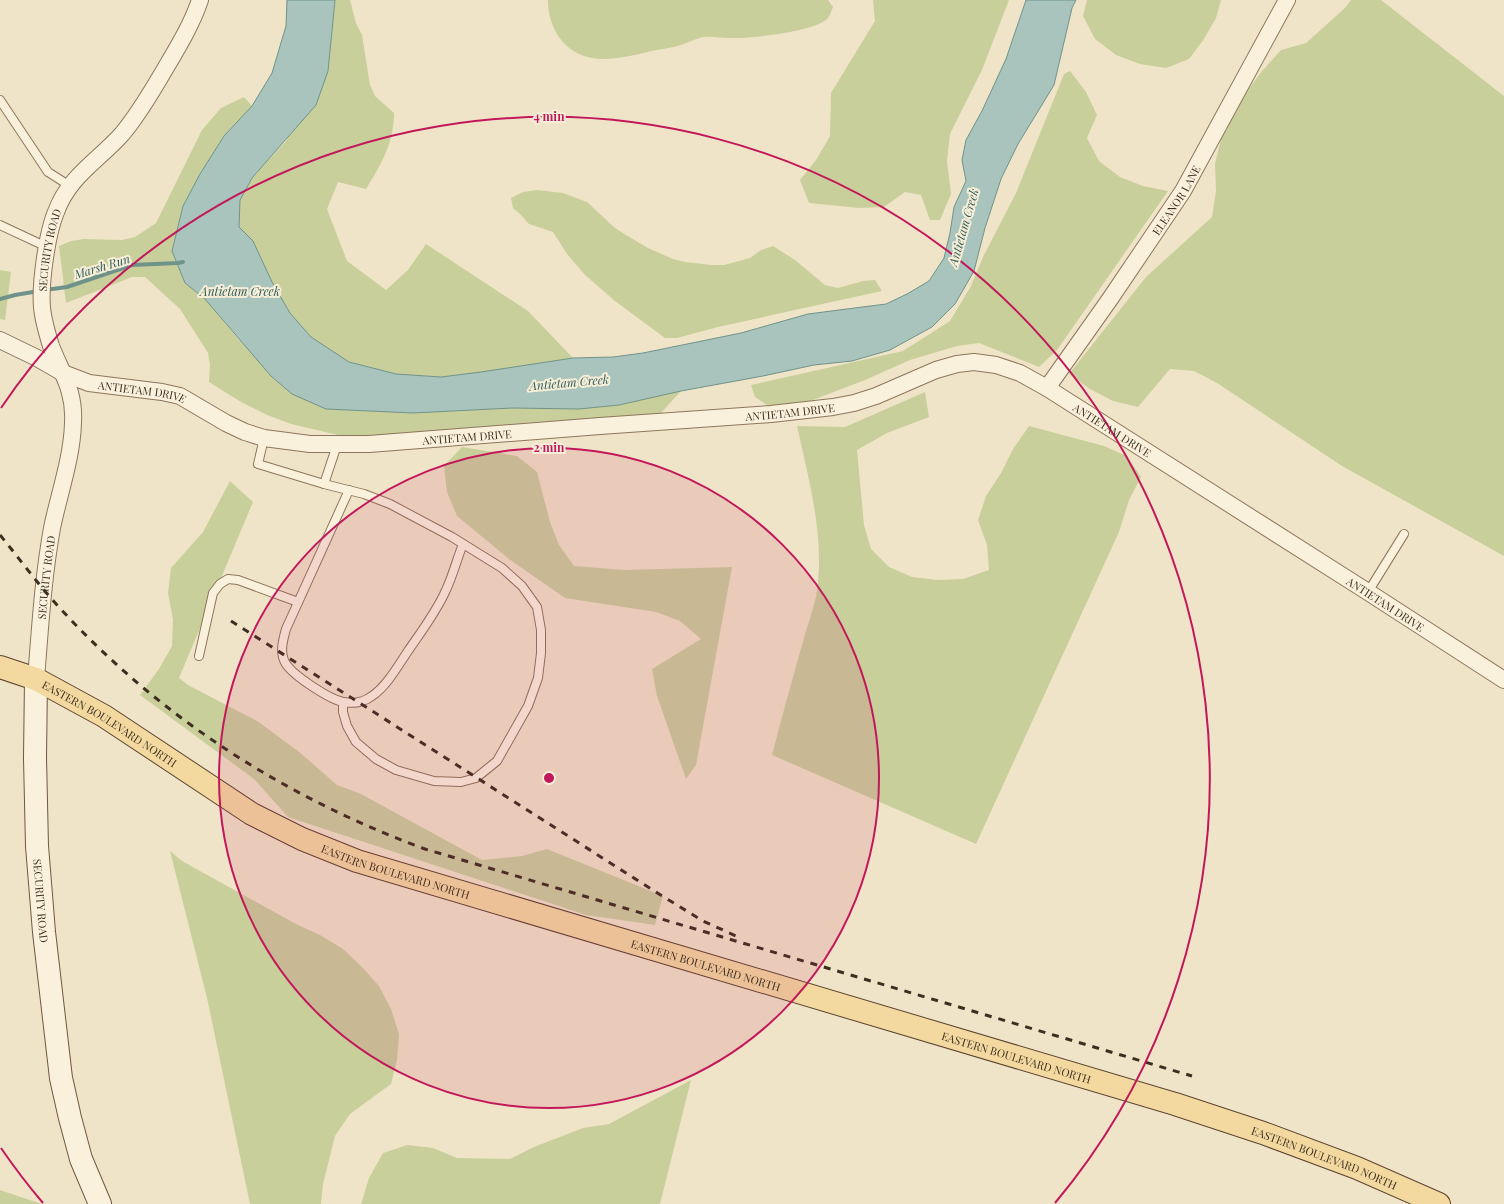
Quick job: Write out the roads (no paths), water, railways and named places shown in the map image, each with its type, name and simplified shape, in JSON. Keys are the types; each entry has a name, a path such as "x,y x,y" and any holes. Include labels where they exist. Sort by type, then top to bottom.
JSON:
{"main road":[{"name":"EASTERN BOULEVARD NORTH","path":"0,667 36,679 111,720 252,814 302,839 357,861 1175,1104 1262,1133 1350,1166 1439,1204"}],"street":[{"name":"ELEANOR LANE","path":"1047,388 1110,299 1182,191 1287,0"},
{"name":"SECURITY ROAD","path":"100,1204 82,1159 70,1118 61,1078 44,932 36,846 34,758 36,679 44,590 52,530 70,450 73,424 73,402 44,325 42,305 44,270 47,247 55,213 63,194 78,175 103,154 123,133 138,113 178,45 197,2"},
{"name":"ANTIETAM DRIVE","path":"0,340 37,358 63,373 89,383 162,392 180,396 226,423 245,432 264,438 310,444 337,445 369,444 763,414 832,407 854,403 876,396 936,370 957,364 974,362 996,365 1020,373 1047,388 1504,680"}],"lane":[{"path":"0,100 48,172 70,186"},
{"path":"0,225 47,247"},
{"path":"264,438 258,464 324,484 364,494 390,504 463,544 502,568 522,586 537,607 541,630 541,653 538,678 528,706 497,761 476,778 461,782 434,781 396,770 376,759 356,742 347,726 343,712 343,702"},
{"path":"324,484 337,445"},
{"path":"349,490 286,629 282,643 282,654 286,664 294,673 309,685 343,702 359,703 373,696 390,678 425,626 446,590 463,544"},
{"path":"1368,592 1404,534"},
{"path":"199,656 213,593 220,584 228,579 238,580 298,602"}],"water":[{"name":"Antietam Creek","path":"287,0 335,0 328,71 316,105 252,178 240,200 239,227 253,241 272,282 290,313 311,337 349,362 396,374 441,377 573,358 613,357 643,353 741,333 808,314 886,304 929,281 944,258 954,207 966,181 962,160 966,140 982,111 1006,59 1026,0 1076,0 1072,8 1054,85 1018,144 1001,179 985,228 974,271 955,304 932,327 890,350 852,361 814,365 681,391 619,405 579,409 512,408 413,413 326,409 292,394 271,376 204,298 185,283 172,251 183,206 200,174 224,136 252,106 272,73 286,26"}],"waterway":[{"name":"Marsh Run","path":"45,290 67,287 132,265 183,262"},
{"name":"Marsh Run","path":"0,299 39,291"}],"railway":[{"path":"0,535 57,605 96,646 138,683 181,718 226,750 322,805 425,849 1192,1076"},
{"path":"231,621 659,894 703,921 736,936"}]}
